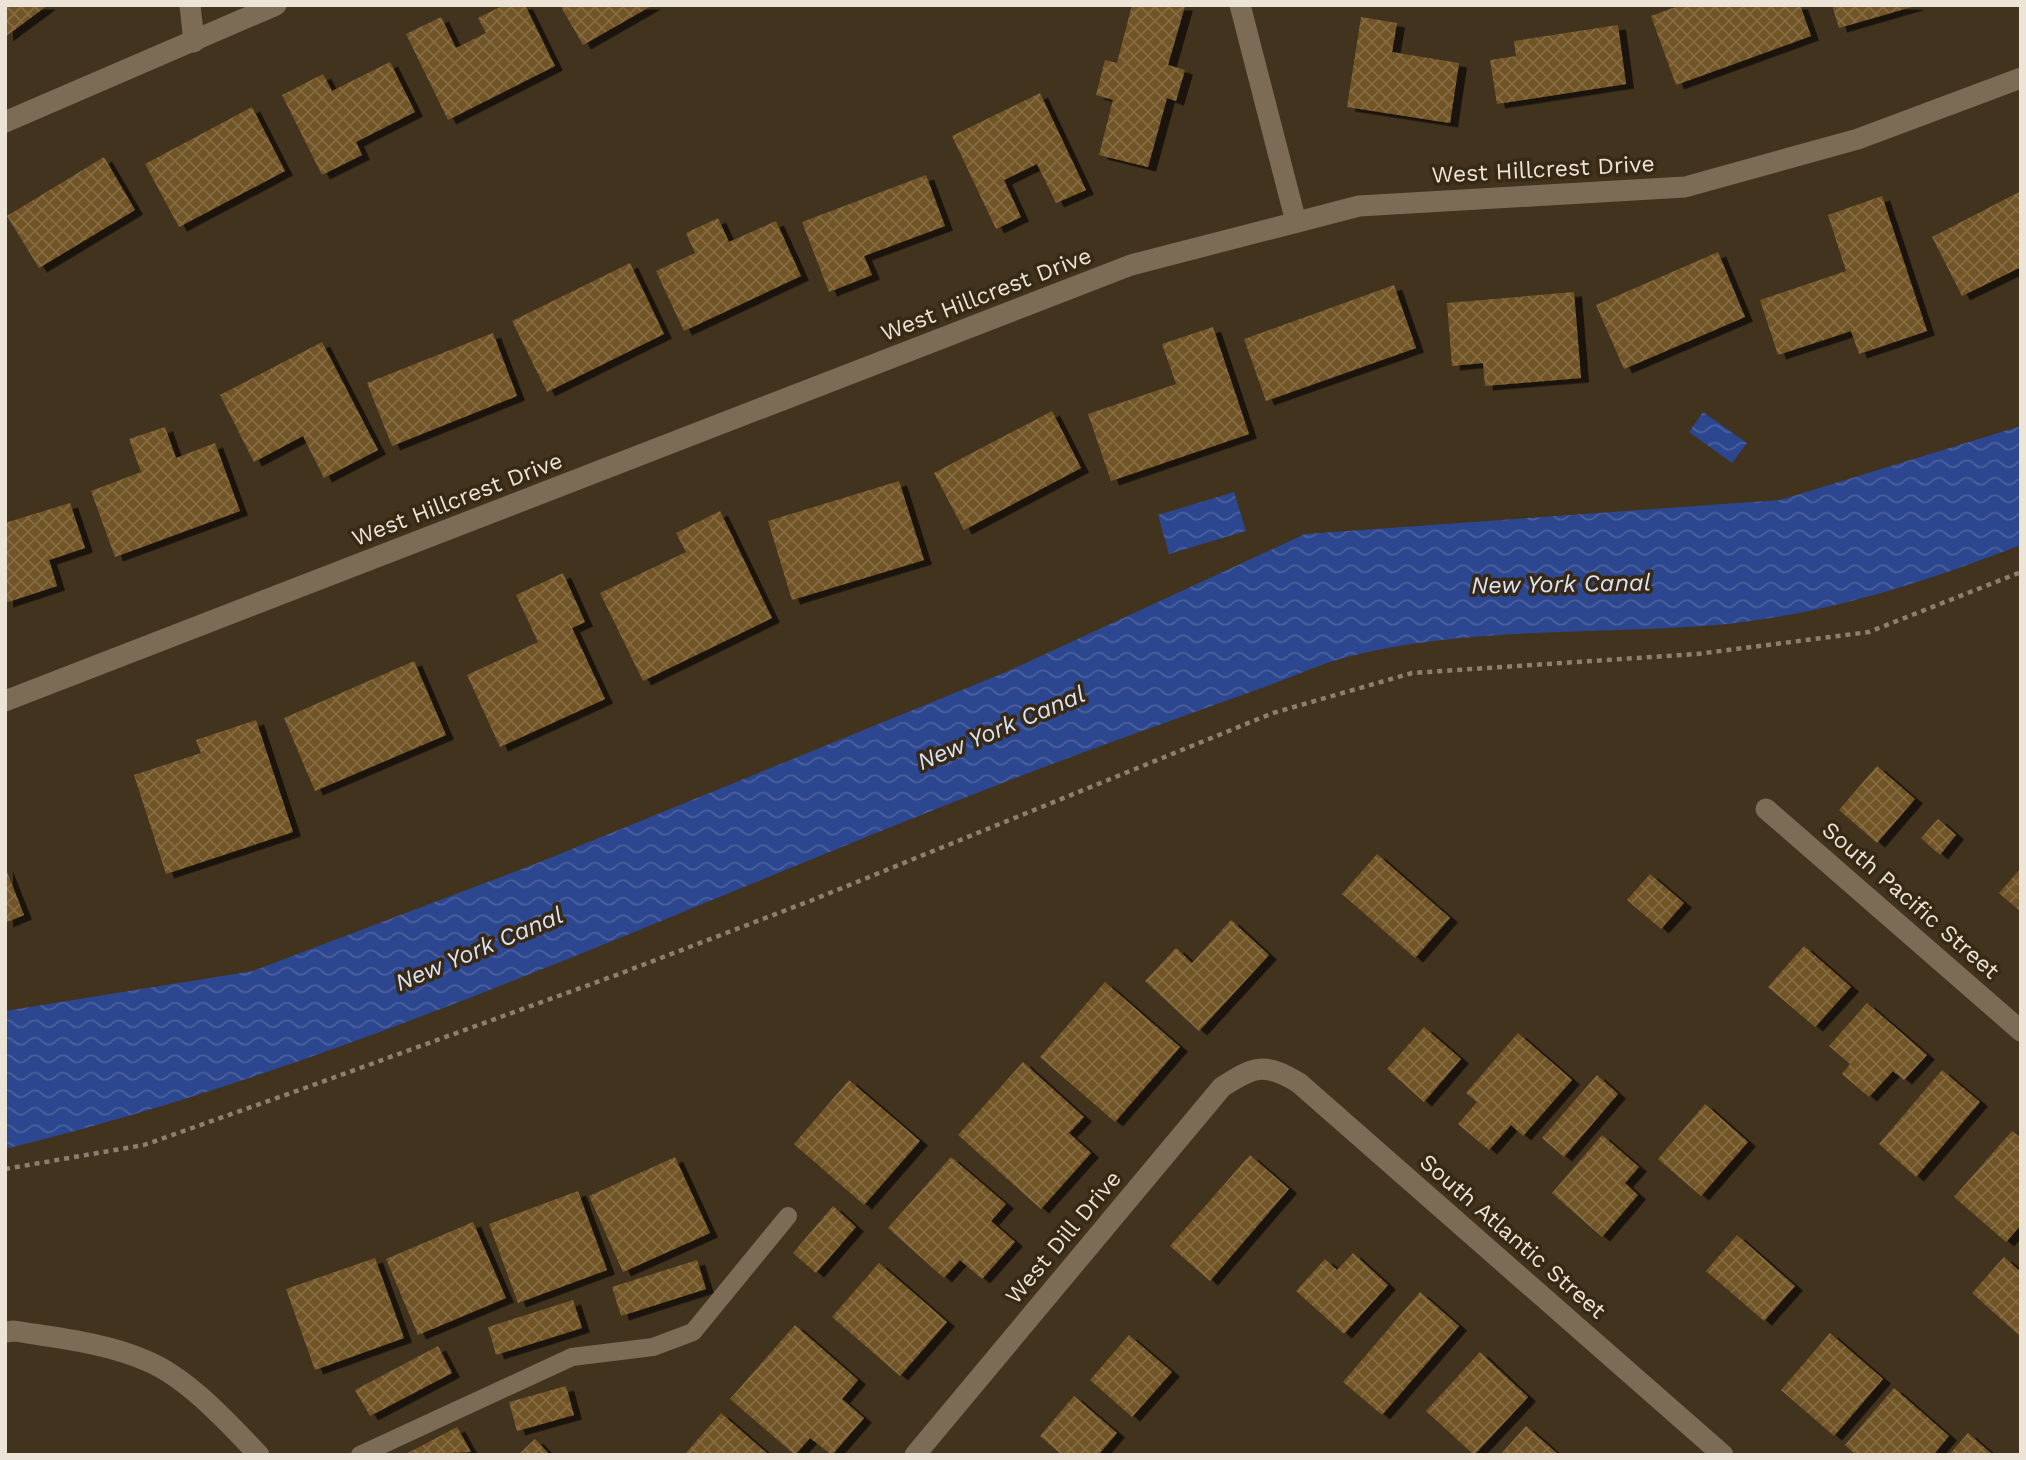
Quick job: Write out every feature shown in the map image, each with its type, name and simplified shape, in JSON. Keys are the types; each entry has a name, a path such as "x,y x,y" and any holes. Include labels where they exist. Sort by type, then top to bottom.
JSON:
{"street":[{"path":"190,5 194,42"},
{"path":"5,121 276,5"},
{"path":"1240,5 1296,222"},
{"name":"West Hillcrest Drive","path":"5,701 1131,265 1359,206 1685,187 1858,139 2021,78"},
{"name":"South Pacific Street","path":"1766,809 2021,1031"},
{"name":"West Dill Drive","path":"915,1455 1222,1087 1243,1074 1263,1067"},
{"name":"South Atlantic Street","path":"1263,1067 1282,1072 1299,1083 1723,1455"},
{"path":"5,1332 79,1341 148,1361 208,1402 259,1455"}],"lane":[{"path":"360,1455 572,1357 653,1347 693,1332 788,1216"}],"path":[{"path":"5,1169 144,1145 305,1088 619,974 802,904 1273,713 1412,673 1697,654 1869,632 2021,572"}],"water":[{"path":"1703,412 1747,443 1732,463 1689,432"},
{"name":"New York Canal","path":"2021,426 2021,545 1982,560 1865,598 1785,616 1703,626 1429,641 1343,658 983,790 430,1013 290,1064 149,1110 5,1149 5,1011 253,971 535,864 1006,672 1305,534 1780,500"},
{"path":"1234,492 1246,531 1169,554 1158,515"}],"building":[{"path":"5,5 48,5 5,37"},
{"path":"504,5 525,5 555,66 448,120 406,34 441,17 456,48 486,33 478,18"},
{"path":"560,5 653,5 583,45"},
{"path":"1132,5 1185,6 1168,65 1185,70 1176,101 1167,98 1148,167 1099,155 1113,100 1096,95 1105,60 1117,63"},
{"path":"1681,5 1800,5 1811,36 1676,85 1651,16"},
{"path":"1832,5 1915,5 1915,6 1839,28"},
{"path":"1361,17 1397,23 1392,52 1459,63 1450,123 1347,107"},
{"path":"1618,25 1626,84 1497,104 1490,60 1516,56 1514,41"},
{"path":"390,62 415,112 356,142 362,155 322,175 282,95 323,74 332,91"},
{"path":"1040,93 1086,190 1056,203 1037,164 1004,180 1021,217 996,229 952,136"},
{"path":"252,107 285,171 179,227 145,164"},
{"path":"104,157 135,210 39,268 7,216"},
{"path":"926,175 945,226 864,256 872,275 829,292 802,222"},
{"path":"2021,191 2021,267 1962,296 1932,237"},
{"path":"1882,196 1927,331 1859,354 1851,331 1778,355 1760,300 1846,271 1828,215"},
{"path":"718,218 729,242 776,221 801,276 684,331 656,271 695,253 686,233"},
{"path":"1718,252 1745,317 1624,369 1596,305"},
{"path":"630,263 664,334 547,392 512,321"},
{"path":"1394,285 1416,348 1266,401 1244,339"},
{"path":"1574,292 1581,378 1485,386 1483,363 1452,366 1447,303"},
{"path":"1213,327 1249,434 1111,481 1088,414 1176,384 1162,344"},
{"path":"493,333 517,396 392,446 367,383"},
{"path":"322,342 378,450 324,478 303,436 254,462 220,395"},
{"path":"1052,411 1081,468 964,530 934,473"},
{"path":"165,427 176,458 215,443 240,511 115,557 91,491 141,472 129,439"},
{"path":"899,481 924,560 792,600 768,521"},
{"path":"70,503 85,548 49,560 57,586 5,603 5,523"},
{"path":"720,511 772,618 643,681 600,593 686,552 676,533"},
{"path":"563,573 585,622 572,628 605,699 500,747 467,675 538,642 516,595"},
{"path":"414,661 446,735 315,791 284,718"},
{"path":"256,720 293,832 166,874 134,775 201,753 196,740"},
{"path":"1877,766 1915,799 1877,843 1839,810"},
{"path":"1938,819 1956,835 1940,855 1921,838"},
{"path":"1377,854 1450,918 1415,958 1342,894"},
{"path":"5,867 24,915 5,923"},
{"path":"2021,868 2021,912 1999,893"},
{"path":"1650,874 1684,903 1661,929 1627,900"},
{"path":"1231,920 1269,955 1199,1031 1145,981 1176,948 1192,963"},
{"path":"1804,946 1851,987 1815,1027 1768,987"},
{"path":"1105,982 1180,1047 1115,1122 1040,1057"},
{"path":"1867,1003 1927,1055 1904,1080 1893,1071 1869,1097 1842,1074 1850,1064 1829,1046"},
{"path":"1424,1027 1461,1059 1424,1102 1387,1069"},
{"path":"1518,1033 1572,1080 1523,1136 1511,1125 1489,1150 1458,1124 1477,1102 1466,1093"},
{"path":"1023,1062 1084,1117 1069,1133 1091,1153 1041,1209 958,1135"},
{"path":"1942,1070 1980,1102 1916,1177 1879,1144"},
{"path":"1597,1075 1618,1094 1564,1157 1542,1138"},
{"path":"849,1080 920,1141 864,1205 794,1144"},
{"path":"1705,1104 1748,1142 1701,1196 1658,1159"},
{"path":"2012,1131 2021,1138 2021,1225 2006,1242 1954,1197"},
{"path":"1602,1135 1639,1167 1625,1183 1638,1195 1602,1237 1552,1193"},
{"path":"1250,1155 1289,1189 1210,1281 1170,1246"},
{"path":"675,1157 710,1233 623,1272 589,1196"},
{"path":"951,1157 1006,1204 991,1221 1015,1242 982,1279 960,1260 944,1278 888,1228"},
{"path":"578,1191 607,1270 518,1303 489,1224"},
{"path":"833,1206 856,1227 816,1273 793,1253"},
{"path":"473,1222 506,1298 418,1335 386,1259"},
{"path":"1737,1235 1795,1286 1764,1321 1706,1271"},
{"path":"1353,1253 1388,1285 1344,1334 1296,1291 1325,1259 1337,1270"},
{"path":"2004,1257 2021,1272 2021,1337 1972,1293"},
{"path":"375,1258 404,1338 315,1370 286,1289"},
{"path":"697,1260 706,1289 621,1316 612,1287"},
{"path":"879,1263 947,1322 900,1376 832,1317"},
{"path":"1420,1292 1459,1326 1382,1415 1343,1382"},
{"path":"573,1300 582,1328 496,1355 488,1327"},
{"path":"795,1325 858,1380 842,1399 864,1418 832,1455 810,1438 795,1455 730,1399"},
{"path":"1830,1333 1883,1379 1834,1436 1781,1390"},
{"path":"1129,1335 1172,1372 1132,1417 1090,1380"},
{"path":"438,1346 452,1373 370,1416 355,1390"},
{"path":"1480,1352 1528,1397 1474,1455 1426,1411"},
{"path":"566,1386 574,1415 517,1431 509,1402"},
{"path":"1894,1388 1949,1436 1933,1455 1856,1455 1845,1445"},
{"path":"1074,1396 1117,1433 1098,1455 1062,1455 1040,1436"},
{"path":"721,1413 769,1455 684,1455"},
{"path":"1526,1426 1559,1455 1500,1455"},
{"path":"457,1427 471,1452 404,1455"},
{"path":"1968,1433 1993,1455 1949,1455"},
{"path":"535,1439 550,1455 518,1455"}]}
